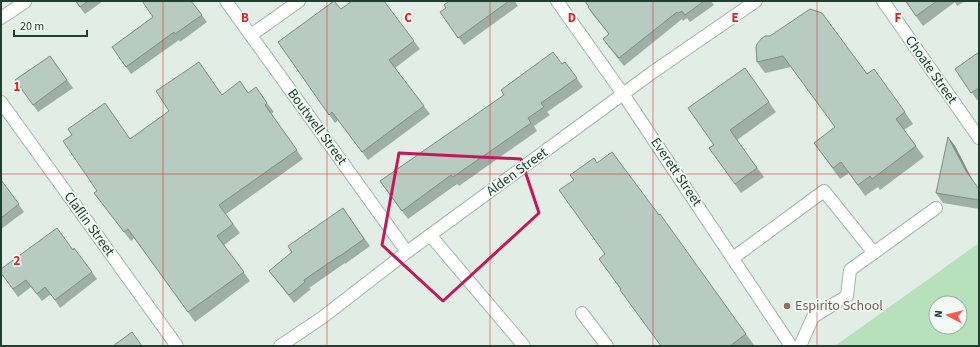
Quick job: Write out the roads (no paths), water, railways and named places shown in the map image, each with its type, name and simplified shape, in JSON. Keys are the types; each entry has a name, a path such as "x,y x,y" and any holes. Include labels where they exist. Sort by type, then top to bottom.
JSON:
{"street":[{"path":"1,18 25,2 24,1"},
{"name":"Boutwell Street","path":"226,1 407,252"},
{"path":"251,35 299,1"},
{"name":"Everett Street","path":"557,1 623,94 791,346"},
{"name":"Alden Street","path":"280,346 322,317 430,234 653,72 756,1"},
{"name":"Choate Street","path":"883,1 979,138"},
{"name":"Claflin Street","path":"1,102 177,346"},
{"path":"733,258 824,191 874,252"},
{"path":"800,346 813,317 847,296 850,270 936,208"},
{"path":"430,234 524,346"},
{"path":"582,313 607,346"}],"place":[{"name":"Espirito School","path":"787,306"}]}
